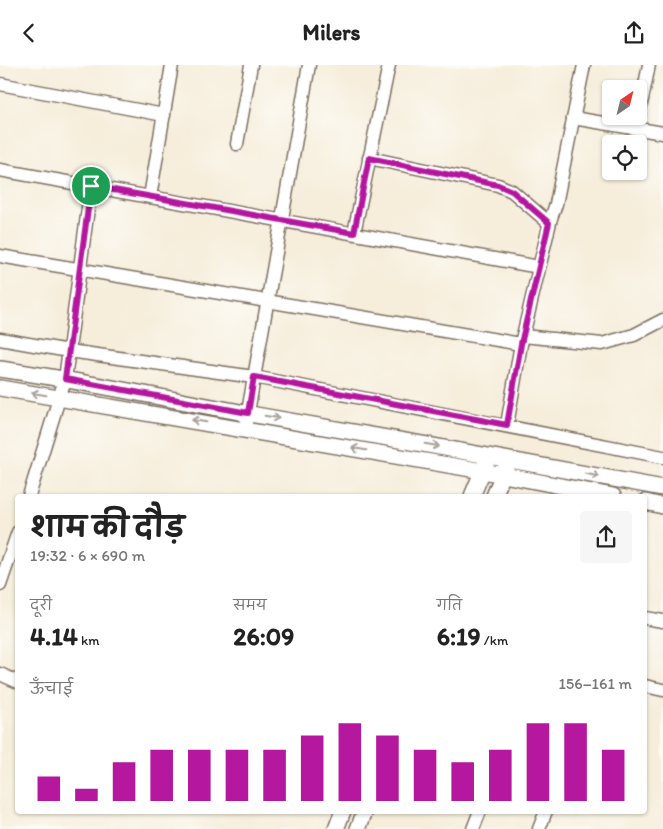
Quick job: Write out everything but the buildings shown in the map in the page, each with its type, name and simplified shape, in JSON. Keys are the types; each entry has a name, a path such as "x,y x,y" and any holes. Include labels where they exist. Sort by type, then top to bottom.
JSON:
{"street":[{"path":"150,197 172,65"},
{"path":"237,144 251,65"},
{"path":"245,429 309,65"},
{"path":"354,233 389,65"},
{"path":"507,425 522,340 550,220 556,204 584,65"},
{"path":"636,129 649,65"},
{"path":"0,84 164,115"},
{"path":"573,118 663,133"},
{"path":"369,158 498,185 512,191 550,220"},
{"path":"0,170 539,267"},
{"path":"30,494 65,379 91,186"},
{"path":"0,256 267,301 522,340 602,344 639,333 663,320"},
{"path":"0,339 69,351 254,377 663,457"},
{"path":"0,369 490,455 663,488"},
{"path":"0,388 245,429 603,494"},
{"path":"473,494 490,455"},
{"path":"495,494 509,459"},
{"path":"647,502 663,505"},
{"path":"0,585 15,541"},
{"path":"647,618 663,621"},
{"path":"0,674 15,681"},
{"path":"647,687 663,690"},
{"path":"336,829 341,814"},
{"path":"358,829 364,814"},
{"path":"473,829 479,814"},
{"path":"539,829 545,814"}],"route":[{"path":"369,158 498,185 512,191 549,223 521,344 507,425 254,377 248,413 65,379 91,186 354,233 369,158"}]}
